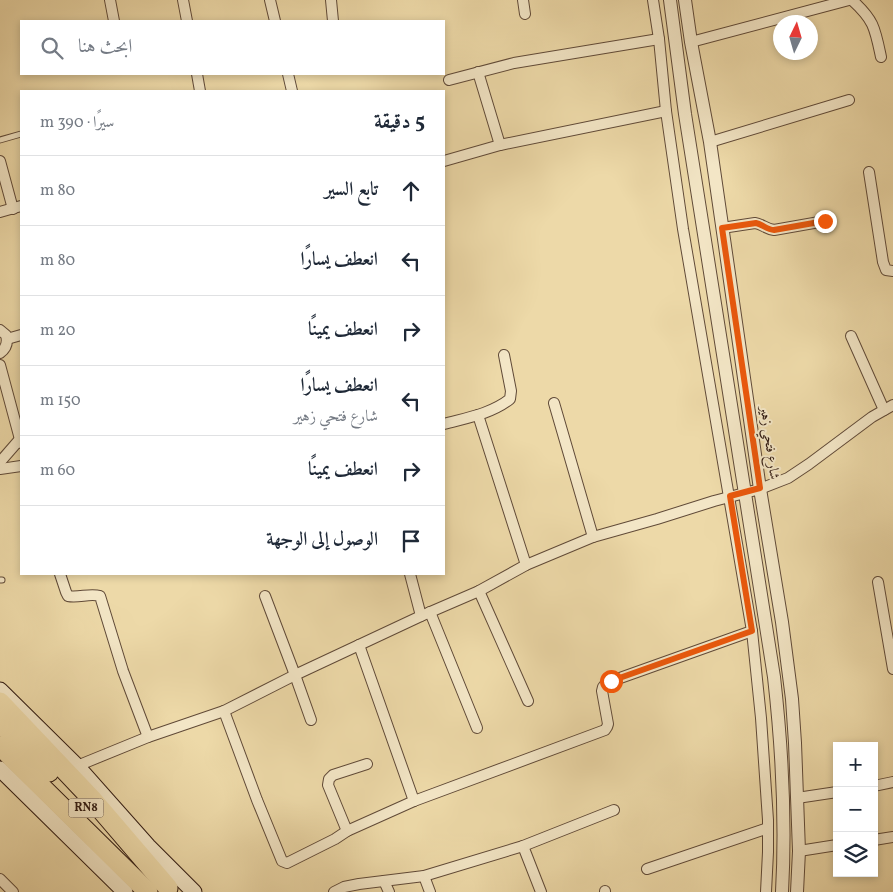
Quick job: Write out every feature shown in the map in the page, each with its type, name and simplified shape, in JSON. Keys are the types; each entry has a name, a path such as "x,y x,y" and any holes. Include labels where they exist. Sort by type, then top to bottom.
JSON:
{"highway":[{"path":"0,702 90,798 169,890"},
{"name":"RN8","path":"0,723 169,890"},
{"name":"RN8","path":"0,746 148,892"},
{"path":"0,763 143,892"}],"main road":[{"path":"0,690 77,766 148,846 194,892"},
{"path":"0,770 125,892"}],"street":[{"path":"110,0 114,20"},
{"path":"183,0 187,20"},
{"path":"271,0 275,20"},
{"path":"331,0 333,20"},
{"path":"523,0 525,14"},
{"path":"654,0 666,111 683,229 752,631 764,755 768,828 766,892"},
{"path":"670,0 685,114 774,677 783,800 784,853 782,892"},
{"name":"شارع فتحي زهير","path":"685,0 710,142 792,699 799,851 797,892"},
{"path":"691,42 850,0 872,22 881,57"},
{"path":"449,80 514,64 659,39"},
{"path":"478,72 500,145"},
{"path":"197,75 200,90"},
{"path":"288,75 292,90"},
{"path":"710,142 849,100"},
{"path":"445,161 500,145 666,111"},
{"path":"0,162 17,208 0,212"},
{"path":"869,172 883,262 886,270 893,272"},
{"path":"722,228 756,223 766,229 774,230 825,221"},
{"path":"0,330 6,335 7,339 5,349 0,353"},
{"path":"7,339 20,335"},
{"path":"77,766 148,737 224,711 295,675 479,591 526,565 594,537 744,493 788,478 872,417 889,407 851,336"},
{"path":"445,424 478,415 504,404 510,399 511,391 504,354"},
{"path":"0,364 20,437"},
{"path":"554,403 594,537"},
{"path":"478,415 526,565"},
{"path":"0,462 20,442"},
{"path":"0,469 20,466"},
{"path":"60,575 68,596 96,594 100,596 123,671 148,737"},
{"path":"410,575 477,728"},
{"path":"878,582 893,669"},
{"path":"479,591 528,702"},
{"path":"265,596 311,720"},
{"path":"224,711 282,861 287,863 347,831 414,801 605,730 608,724 602,691 606,683 752,631"},
{"path":"359,645 414,801"},
{"path":"347,831 328,785 329,779 367,764"},
{"path":"878,785 893,782"},
{"path":"797,798 833,793"},
{"path":"334,892 344,888 424,876 523,846 614,810"},
{"path":"647,869 768,828"},
{"path":"878,839 893,837"},
{"path":"523,846 542,892"},
{"path":"799,851 833,846"},
{"path":"424,876 430,892"},
{"path":"0,879 13,892"},
{"path":"384,881 389,892"}],"lane":[{"path":"0,140 20,134"}],"route":[{"path":"611,681 752,631 730,496 760,488 722,228 756,223 766,229 774,230 825,221"}]}
